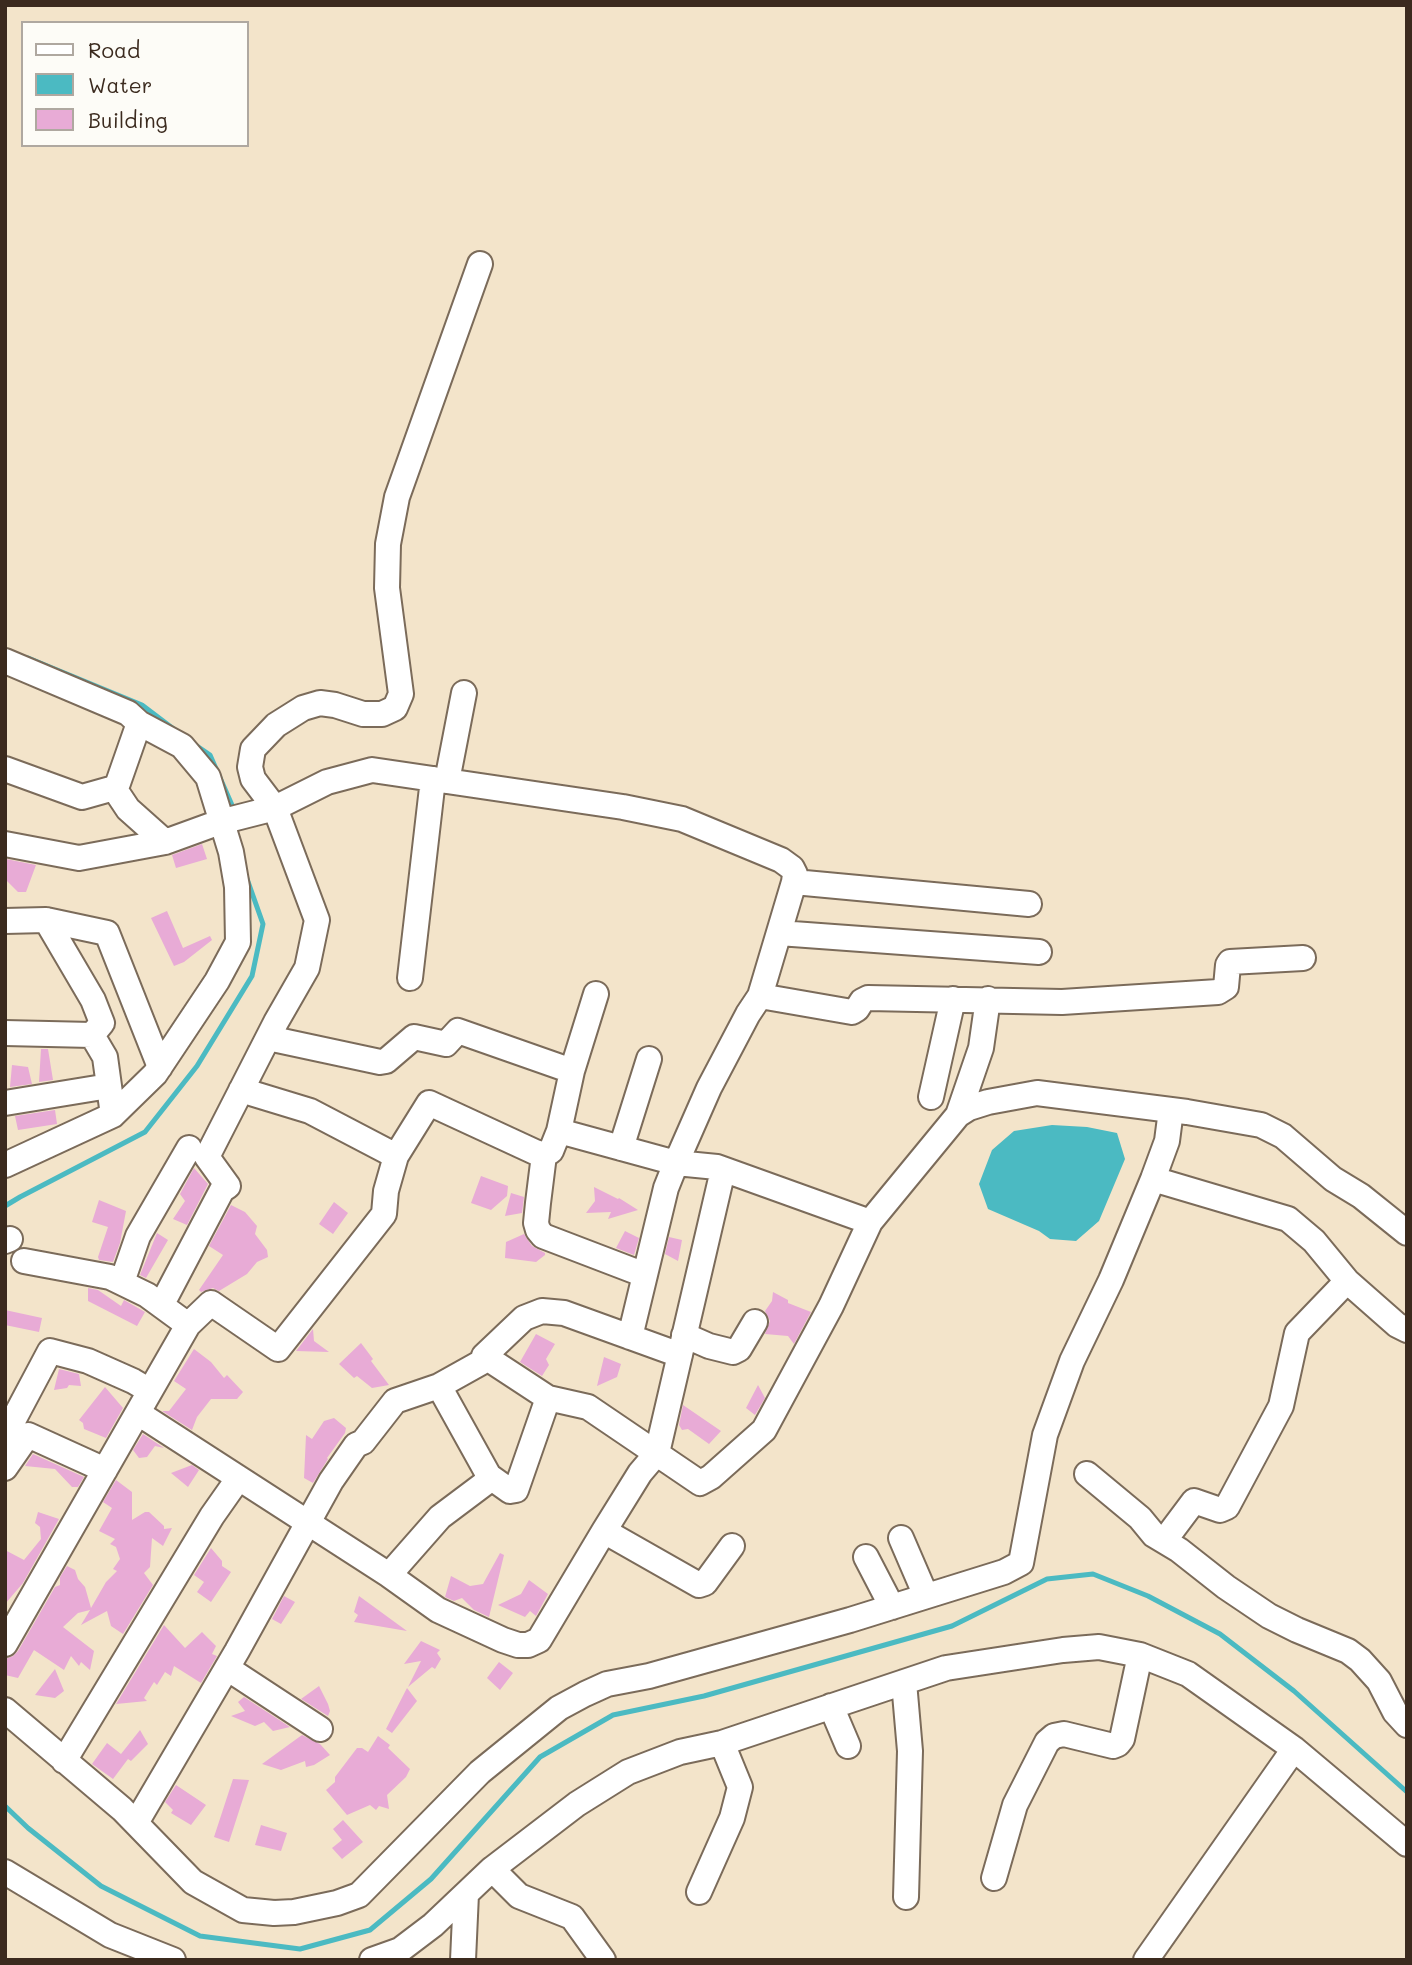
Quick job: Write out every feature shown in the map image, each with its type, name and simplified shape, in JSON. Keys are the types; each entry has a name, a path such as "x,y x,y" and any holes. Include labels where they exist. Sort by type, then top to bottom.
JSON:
{"street":[{"path":"162,1304 222,1190 228,1186 208,1157 307,968 317,920 275,807 253,779 250,767 253,750 276,725 303,708 320,704 335,705 363,714 382,714 395,708 401,694 387,588 388,544 397,497 480,264"},
{"path":"5,661 128,713 139,723 182,746 208,777 231,852 237,887 238,942 216,981 155,1074 113,1115 5,1165"},
{"path":"410,978 440,780 464,693"},
{"path":"5,769 82,797 114,788 139,723"},
{"path":"5,844 79,858 165,842 220,822 275,807 327,782 373,770 623,807 682,819 781,860 792,868 795,874 794,882 760,996 709,1088 666,1188 630,1337"},
{"path":"114,788 128,809 165,842"},
{"path":"794,882 1029,904"},
{"path":"5,922 46,920 107,933 160,1067"},
{"path":"46,920 93,1000 102,1023 92,1035"},
{"path":"779,933 1039,951"},
{"path":"760,996 852,1012 868,998 1073,1001 1218,992 1226,987 1230,962 1303,958"},
{"path":"544,1155 551,1151 559,1131 572,1071 596,993"},
{"path":"931,1097 953,999"},
{"path":"958,1115 981,1048 988,999"},
{"path":"268,1038 380,1062 386,1061 414,1037 446,1044 458,1031 572,1071"},
{"path":"5,1033 92,1035"},
{"path":"92,1035 105,1057 113,1115"},
{"path":"621,1148 649,1059"},
{"path":"5,1103 109,1086"},
{"path":"241,1090 310,1111 396,1156"},
{"path":"484,1356 548,1398 588,1407 700,1483 711,1477 764,1430 825,1318 870,1222 958,1115 988,1102 1037,1093 1169,1124 1240,1120 1261,1125 1283,1136 1333,1179 1362,1196 1407,1233"},
{"path":"5,1644 188,1325 211,1303 278,1349 384,1214 386,1191 396,1156 429,1103 544,1155"},
{"path":"5,1710 136,1823 193,1882 243,1910 294,1912 337,1903 359,1895 480,1772 559,1708 585,1694 607,1684 649,1675 1004,1572 1021,1563 1045,1436 1072,1361 1111,1280 1153,1179 1169,1124"},
{"path":"559,1131 676,1163 723,1170 870,1222"},
{"path":"122,1282 138,1236 189,1148"},
{"path":"544,1155 536,1223 543,1236 645,1275"},
{"path":"138,1413 389,1575 438,1610 510,1643 528,1645 539,1640 640,1473 657,1453 723,1170"},
{"path":"1153,1179 1295,1224 1347,1281 1390,1319 1407,1330"},
{"path":"23,1261 82,1270 122,1282 162,1304 188,1325"},
{"path":"1164,1541 1194,1501 1220,1510 1227,1507 1281,1406 1297,1332 1347,1281"},
{"path":"136,1823 227,1668 331,1481 356,1445 363,1442 396,1401 439,1386 482,1362 484,1356 524,1318 542,1311 557,1311 630,1337 709,1346 733,1352 738,1349 755,1322"},
{"path":"7,1432 50,1352 88,1361 150,1391"},
{"path":"439,1386 489,1476 510,1491 516,1490 548,1398"},
{"path":"5,1468 28,1435 105,1470"},
{"path":"1087,1474 1140,1518 1154,1535 1269,1616 1348,1651 1360,1660 1378,1681 1395,1712 1407,1725"},
{"path":"389,1575 440,1517 488,1481 489,1476"},
{"path":"64,1761 212,1516 238,1479"},
{"path":"604,1531 699,1585 705,1583 732,1546"},
{"path":"901,1538 926,1596"},
{"path":"866,1557 892,1606"},
{"path":"372,1960 400,1955 492,1869 577,1804 628,1772 680,1752 722,1742 946,1668 1063,1650 1099,1647 1140,1655 1188,1674 1294,1749 1407,1844"},
{"path":"994,1878 1015,1805 1047,1742 1054,1736 1064,1734 1112,1746 1122,1739 1140,1655"},
{"path":"227,1668 320,1729"},
{"path":"904,1682 910,1751 906,1897"},
{"path":"831,1706 848,1746"},
{"path":"699,1892 732,1818 740,1787 722,1742"},
{"path":"1146,1960 1294,1749"},
{"path":"492,1869 519,1896 572,1917 603,1960"},
{"path":"5,1872 110,1936 173,1960"},
{"path":"463,1960 466,1894"}],"water":[{"path":"1052,1125 1087,1127 1117,1133 1125,1159 1099,1221 1076,1241 1050,1239 1039,1231 988,1209 979,1184 992,1150 1014,1131"}],"building":[{"path":"202,844 207,859 176,868 172,855"},
{"path":"6,859 36,865 26,892 18,892 5,879"},
{"path":"167,911 183,948 210,936 212,940 184,962 174,966 151,918"},
{"path":"41,1049 48,1049 53,1080 39,1082"},
{"path":"12,1065 28,1067 32,1084 10,1087"},
{"path":"55,1110 57,1124 18,1130 15,1116"},
{"path":"194,1168 208,1184 187,1225 173,1219 185,1201 180,1194"},
{"path":"481,1176 508,1186 507,1196 491,1210 471,1203"},
{"path":"594,1187 638,1210 608,1219 611,1212 586,1213 595,1201"},
{"path":"511,1193 524,1197 522,1213 505,1216"},
{"path":"99,1200 126,1211 113,1262 99,1260 98,1257 108,1227 92,1222"},
{"path":"334,1202 348,1213 333,1234 319,1224"},
{"path":"231,1205 245,1212 257,1226 255,1234 267,1250 268,1257 257,1262 247,1274 219,1291 213,1288 201,1292 199,1290 223,1255 209,1246"},
{"path":"625,1231 639,1238 634,1255 616,1248"},
{"path":"157,1233 168,1240 146,1278 140,1275"},
{"path":"524,1234 532,1246 545,1255 536,1262 505,1258 506,1242"},
{"path":"669,1237 682,1240 678,1261 665,1254"},
{"path":"88,1288 98,1290 121,1306 124,1300 145,1312 137,1326 88,1301"},
{"path":"773,1292 788,1300 788,1303 811,1312 794,1344 788,1336 765,1334 770,1321 765,1311 772,1301"},
{"path":"5,1310 42,1318 39,1332 5,1325"},
{"path":"313,1329 314,1341 329,1352 296,1351"},
{"path":"536,1334 555,1344 546,1359 549,1365 542,1376 520,1362"},
{"path":"361,1343 389,1385 372,1388 357,1376 354,1378 339,1364"},
{"path":"194,1349 211,1362 224,1378 227,1375 243,1392 237,1399 211,1399 197,1417 192,1430 162,1411 169,1411 186,1389 174,1381"},
{"path":"604,1357 621,1364 617,1377 597,1386"},
{"path":"59,1369 79,1374 81,1386 69,1385 67,1388 54,1390"},
{"path":"758,1385 765,1398 755,1415 746,1408"},
{"path":"105,1387 123,1408 106,1438 84,1429 79,1420"},
{"path":"683,1405 721,1431 709,1444 688,1429 682,1430 679,1425"},
{"path":"334,1418 346,1428 345,1433 313,1483 304,1478 306,1435 312,1439 324,1421"},
{"path":"143,1434 164,1448 155,1446 147,1457 139,1458 133,1450"},
{"path":"33,1454 84,1477 78,1487 72,1487 55,1469 25,1466"},
{"path":"192,1465 199,1470 188,1487 171,1473"},
{"path":"116,1480 132,1492 132,1520 149,1512 164,1529 172,1528 163,1546 152,1538 150,1567 144,1573 153,1585 123,1634 111,1626 107,1611 81,1625 90,1610 78,1613 63,1627 94,1651 90,1670 81,1662 79,1666 71,1656 64,1670 34,1650 18,1678 5,1675 5,1659 18,1651 55,1587 60,1585 60,1577 67,1566 75,1570 85,1587 91,1608 106,1582 117,1571 113,1569 120,1559 116,1547 110,1544 115,1539 99,1531 112,1508 103,1502"},
{"path":"38,1512 59,1519 23,1583 5,1604 5,1550 24,1560 41,1539 40,1527 35,1523"},
{"path":"211,1548 222,1561 222,1566 231,1572 211,1602 197,1592 204,1582 194,1575"},
{"path":"500,1553 504,1555 489,1617 474,1610 462,1598 454,1601 445,1597 451,1576 470,1586 483,1584"},
{"path":"529,1580 548,1594 536,1616 530,1611 525,1617 498,1605 521,1594"},
{"path":"284,1596 295,1602 281,1624 272,1619"},
{"path":"359,1596 407,1631 354,1622 358,1615 354,1612"},
{"path":"164,1625 185,1648 202,1632 216,1646 212,1654 217,1656 201,1683 174,1666 171,1676 165,1672 157,1685 154,1682 144,1698 147,1701 116,1704"},
{"path":"421,1641 440,1650 437,1653 441,1659 435,1669 432,1667 408,1687 421,1661 404,1664"},
{"path":"499,1662 513,1673 500,1690 487,1678"},
{"path":"55,1669 64,1691 55,1698 35,1695"},
{"path":"319,1686 328,1704 328,1716 301,1699"},
{"path":"407,1688 417,1701 392,1733 386,1729"},
{"path":"244,1697 290,1727 273,1731 264,1722 255,1726 231,1716 245,1711 238,1702"},
{"path":"140,1730 148,1744 131,1761 128,1759 113,1779 92,1764 107,1743 121,1754"},
{"path":"302,1735 320,1744 330,1755 306,1767 305,1761 281,1770 262,1764"},
{"path":"378,1736 390,1745 388,1748 410,1769 406,1777 387,1795 389,1809 379,1806 376,1810 370,1805 347,1815 326,1790 335,1782 335,1777 357,1748 368,1752"},
{"path":"233,1779 249,1780 229,1842 214,1837"},
{"path":"176,1785 206,1805 191,1825 171,1813 173,1810 165,1802"},
{"path":"343,1820 363,1842 342,1859 332,1848 342,1840 333,1829"},
{"path":"261,1825 287,1833 281,1851 255,1845"}],"waterway":[{"path":"28,658 142,705 175,730"},
{"path":"194,744 210,755 235,812"},
{"path":"5,1206 145,1132 197,1066 252,976 263,924 246,876"},
{"path":"5,1806 28,1828 101,1886 200,1936 300,1949 370,1930 431,1879 540,1757 613,1715 704,1696 952,1626 1047,1579 1093,1574 1148,1596 1220,1634 1294,1691 1407,1792"}]}
